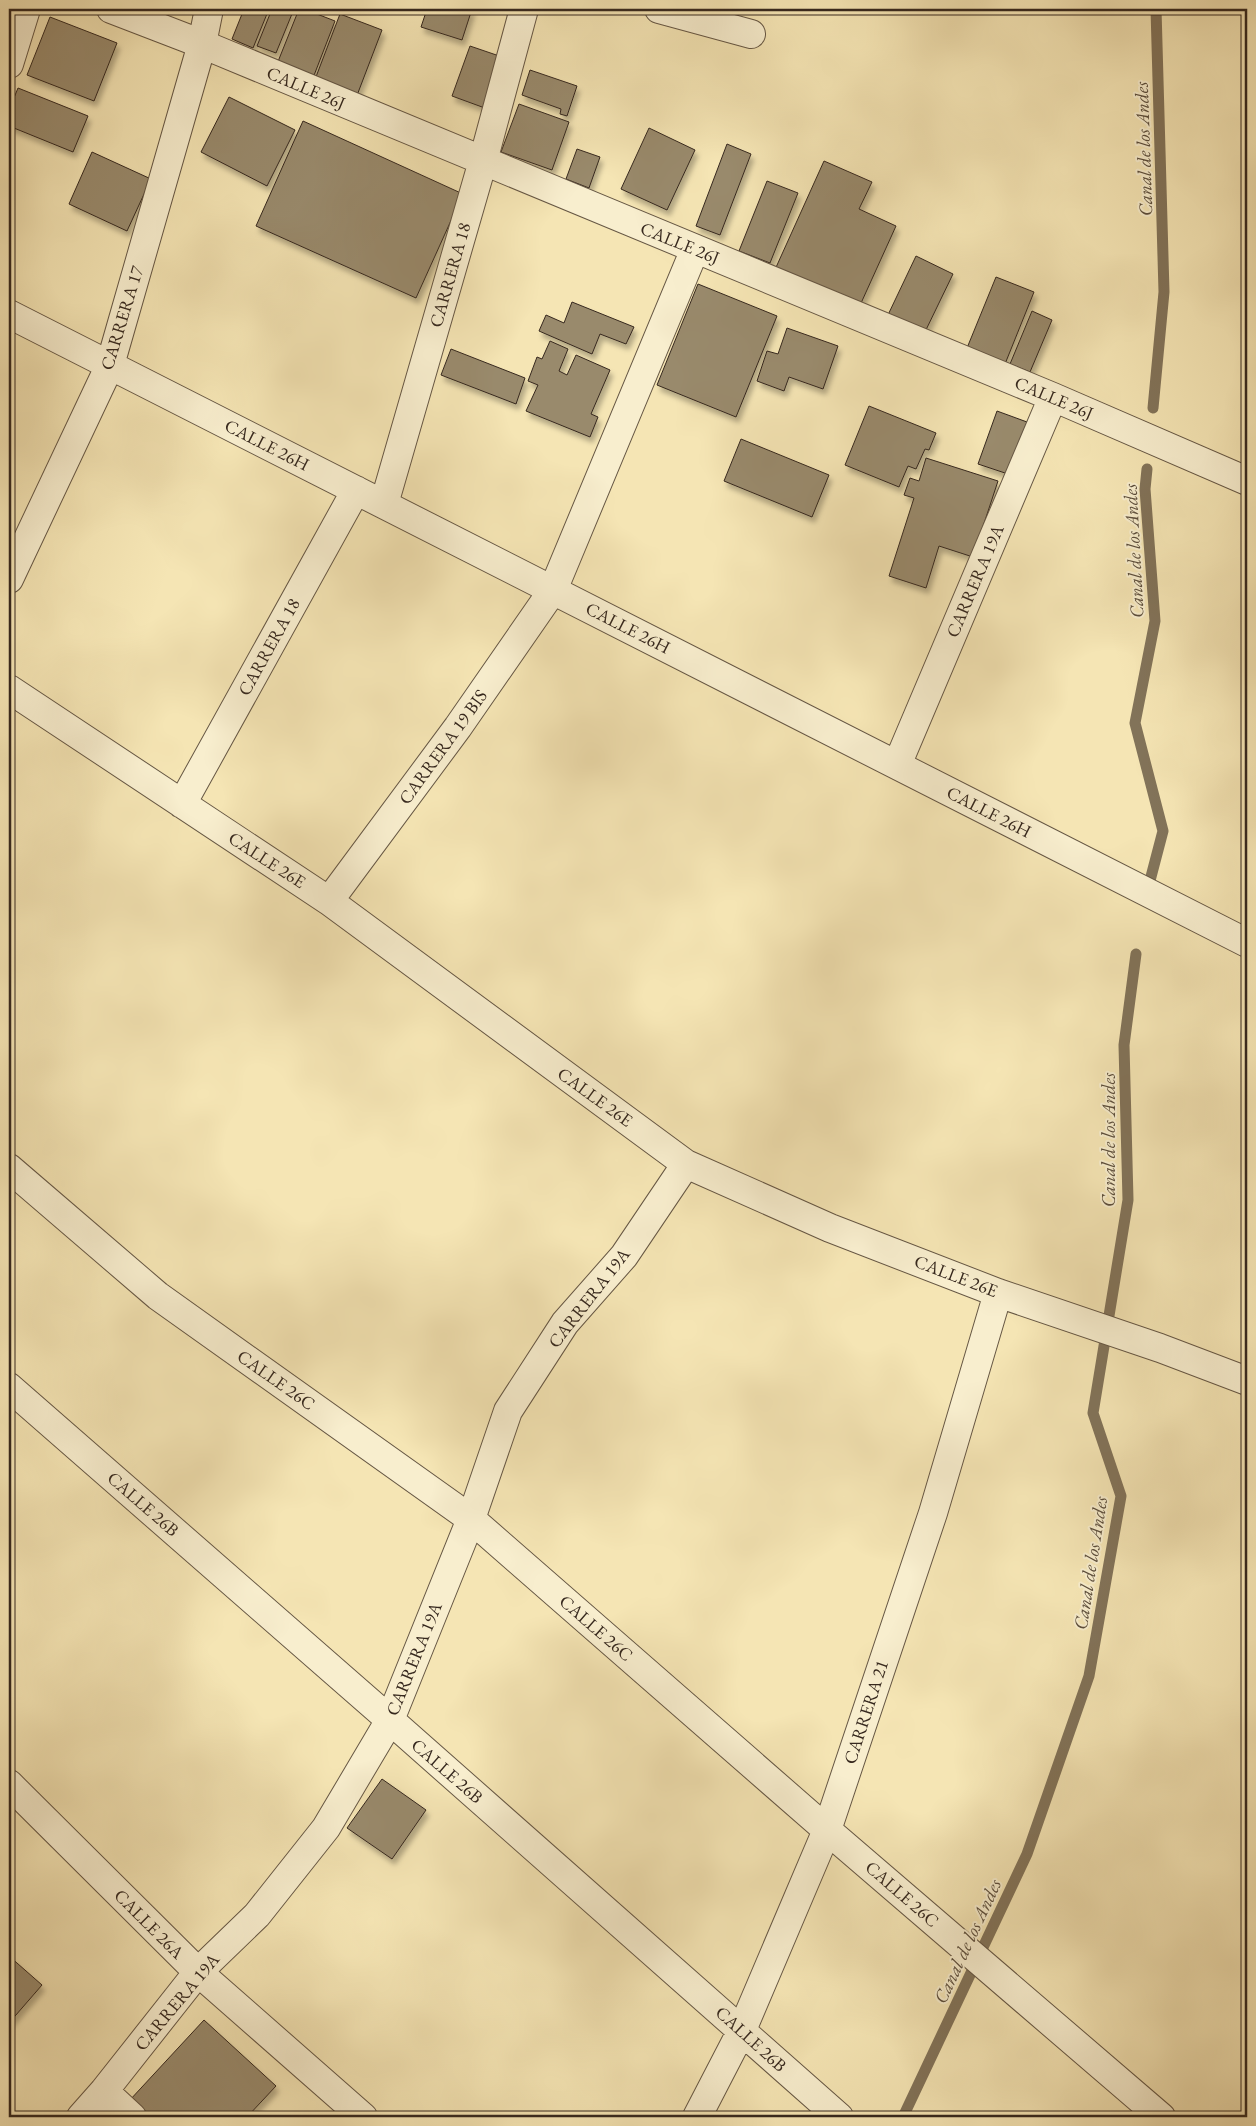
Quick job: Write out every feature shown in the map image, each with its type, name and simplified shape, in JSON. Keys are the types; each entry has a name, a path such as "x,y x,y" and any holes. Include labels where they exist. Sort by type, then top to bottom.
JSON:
{"street":[{"path":"9,64 26,9"},
{"name":"CALLE 26J","path":"111,9 202,44 1053,397 1247,481"},
{"name":"CARRERA 17","path":"9,579 110,365 202,44 209,9"},
{"name":"CARRERA 18","path":"384,504 483,161 524,9"},
{"path":"659,9 751,34"},
{"name":"CARRERA 19 BIS","path":"329,901 458,727 553,590 695,249"},
{"name":"CALLE 26H","path":"9,314 1247,943"},
{"name":"CARRERA 19A","path":"898,765 1053,397"},
{"name":"CARRERA 18","path":"182,804 356,490"},
{"name":"CALLE 26E","path":"9,689 329,901 686,1164 830,1228 998,1293 1160,1348 1247,1381"},
{"name":"CARRERA 19A","path":"80,2117 104,2091 198,1972 257,1915 326,1828 390,1720 471,1519 508,1411 565,1323 624,1256 686,1164"},
{"name":"CALLE 26C","path":"9,1168 158,1296 471,1519 827,1830 1161,2117"},
{"name":"CARRERA 21","path":"697,2117 742,2030 827,1830 933,1513 998,1293"},
{"name":"CALLE 26B","path":"9,1387 390,1720 839,2117"},
{"name":"CALLE 26A","path":"9,1784 198,1972 363,2117"},
{"path":"104,2091 132,2117"}],"building":[{"path":"244,9 269,9 253,48 232,39"},
{"path":"272,9 294,9 276,53 257,46"},
{"path":"299,9 304,9 335,21 313,78 277,64"},
{"path":"427,9 472,9 462,40 421,27"},
{"path":"340,14 382,30 356,98 314,82"},
{"path":"50,17 117,43 94,101 27,75"},
{"path":"470,46 511,60 493,111 452,96"},
{"path":"530,70 577,86 567,116 560,114 561,109 522,95"},
{"path":"18,88 88,116 73,152 9,126 9,110"},
{"path":"229,97 295,130 267,186 201,152"},
{"path":"519,104 569,122 552,170 501,152"},
{"path":"303,121 463,194 416,298 256,226"},
{"path":"649,128 695,150 667,210 621,189"},
{"path":"727,144 751,154 720,235 696,226"},
{"path":"577,149 600,157 589,188 566,179"},
{"path":"92,152 151,179 127,231 69,204"},
{"path":"824,161 872,182 859,209 896,226 857,312 773,274"},
{"path":"767,181 798,193 770,263 739,251"},
{"path":"916,256 953,274 924,334 887,317"},
{"path":"996,277 1034,292 1005,364 967,348"},
{"path":"698,284 777,316 736,417 657,385"},
{"path":"572,302 634,327 626,344 600,334 592,354 539,331 546,315 564,323"},
{"path":"1032,311 1052,320 1030,372 1010,364"},
{"path":"787,328 838,346 823,389 789,377 784,391 757,381 767,351 778,354"},
{"path":"550,341 568,349 559,371 567,375 576,355 610,370 591,414 598,417 590,437 526,411 538,385 528,381 537,357 542,359"},
{"path":"451,349 525,378 516,404 441,375"},
{"path":"869,406 936,433 929,450 925,449 916,469 908,466 899,487 845,465"},
{"path":"997,411 1027,422 1008,474 978,464"},
{"path":"741,439 829,475 812,517 724,481"},
{"path":"926,458 998,481 973,557 939,546 926,588 889,576 914,498 904,495 910,478 919,481"},
{"path":"382,1779 426,1810 392,1859 347,1828"},
{"path":"9,1956 42,1985 9,2023"},
{"path":"204,2020 276,2086 247,2117 147,2117 129,2101"}],"waterway":[{"name":"Canal de los Andes","path":"1153,408 1164,292 1156,9"},
{"name":"Canal de los Andes","path":"1147,469 1145,489 1155,621 1135,723 1163,831 1147,892"},
{"name":"Canal de los Andes","path":"903,2117 1027,1854 1089,1676 1121,1496 1093,1413 1128,1200 1124,1045 1136,954"}]}
